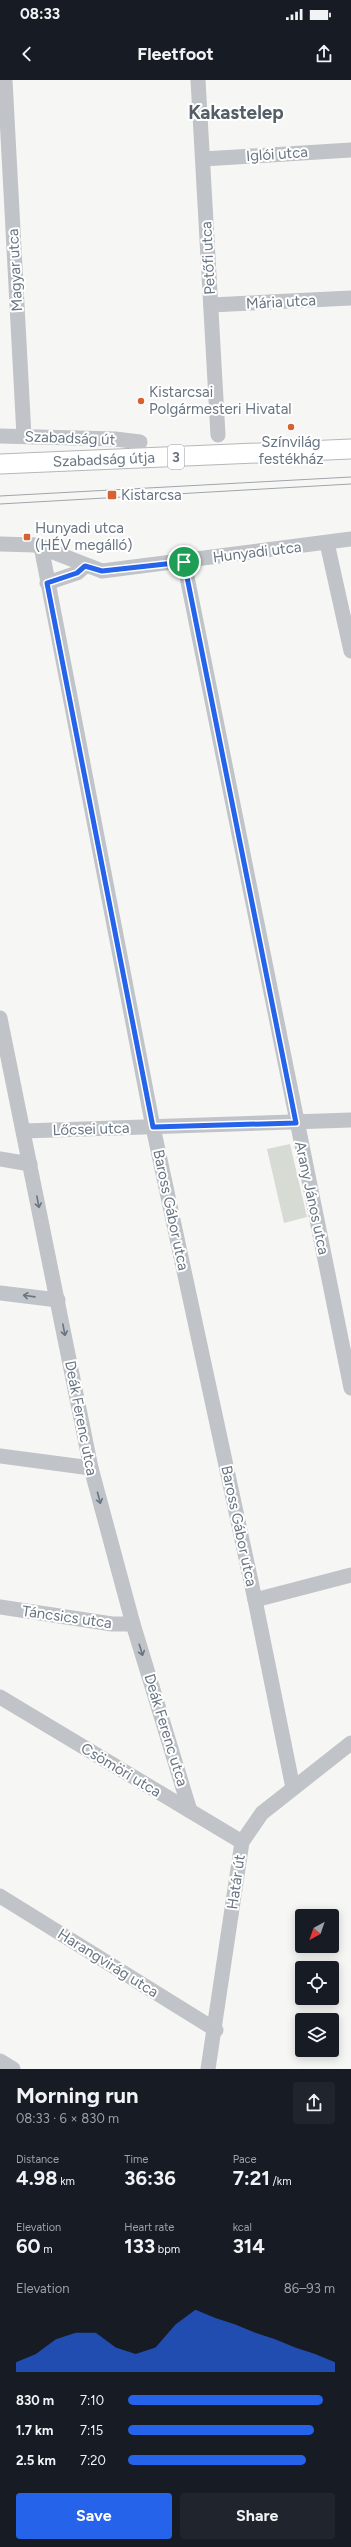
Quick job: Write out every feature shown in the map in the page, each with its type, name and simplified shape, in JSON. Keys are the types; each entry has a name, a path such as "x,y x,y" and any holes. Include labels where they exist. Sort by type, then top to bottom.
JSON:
{"main road":[{"name":"Szabadság útja","path":"0,464 351,449"}],"street":[{"name":"Magyar utca","path":"5,80 24,436"},
{"name":"Petőfi utca","path":"198,80 218,435"},
{"name":"Iglói utca","path":"203,159 351,150"},
{"name":"Mária utca","path":"211,305 351,298"},
{"name":"Szabadság út","path":"0,436 140,442"},
{"name":"Hunyadi utca","path":"0,544 42,546 85,566 102,571 184,562 351,539"},
{"path":"327,543 351,651"},
{"name":"Baross Gábor utca","path":"42,546 47,583 153,1127 255,1600 293,1788"},
{"name":"Arany János utca","path":"184,562 296,1123 351,1388"},
{"path":"47,583 77,573 85,566"},
{"name":"Deák Ferenc utca","path":"0,1018 58,1300 90,1468 133,1624 190,1811"},
{"name":"Lőcsei utca","path":"24,1131 351,1120"},
{"path":"0,1159 30,1164"},
{"path":"0,1293 58,1300"},
{"path":"0,1456 90,1468"},
{"name":"Baross Gábor utca","path":"255,1600 351,1575"},
{"name":"Táncsics utca","path":"0,1607 112,1624 133,1624"},
{"name":"Csömöri utca","path":"0,1698 242,1842"},
{"name":"Határ út","path":"208,2069 216,2030 242,1842 256,1818 351,1743"},
{"name":"Harangvirág utca","path":"0,1896 216,2030"},
{"path":"0,2061 13,2069"}],"shaded area":[{"path":"290,1144 307,1217 284,1223 267,1149"}],"tram line":[{"path":"0,496 351,477"},
{"path":"0,504 351,484"}],"place":[{"name":"Kistarcsai Polgármesteri Hivatal","path":"141,401"},
{"name":"Színvilág festékház","path":"291,427"},
{"name":"Kistarcsa","path":"112,495"},
{"name":"Hunyadi utca (HÉV megálló)","path":"27,537"}],"district":[{"name":"Kakastelep","path":"236,112"}],"route":[{"path":"184,562 296,1123 153,1127 47,583 77,573 85,566 102,571 184,562"}]}
